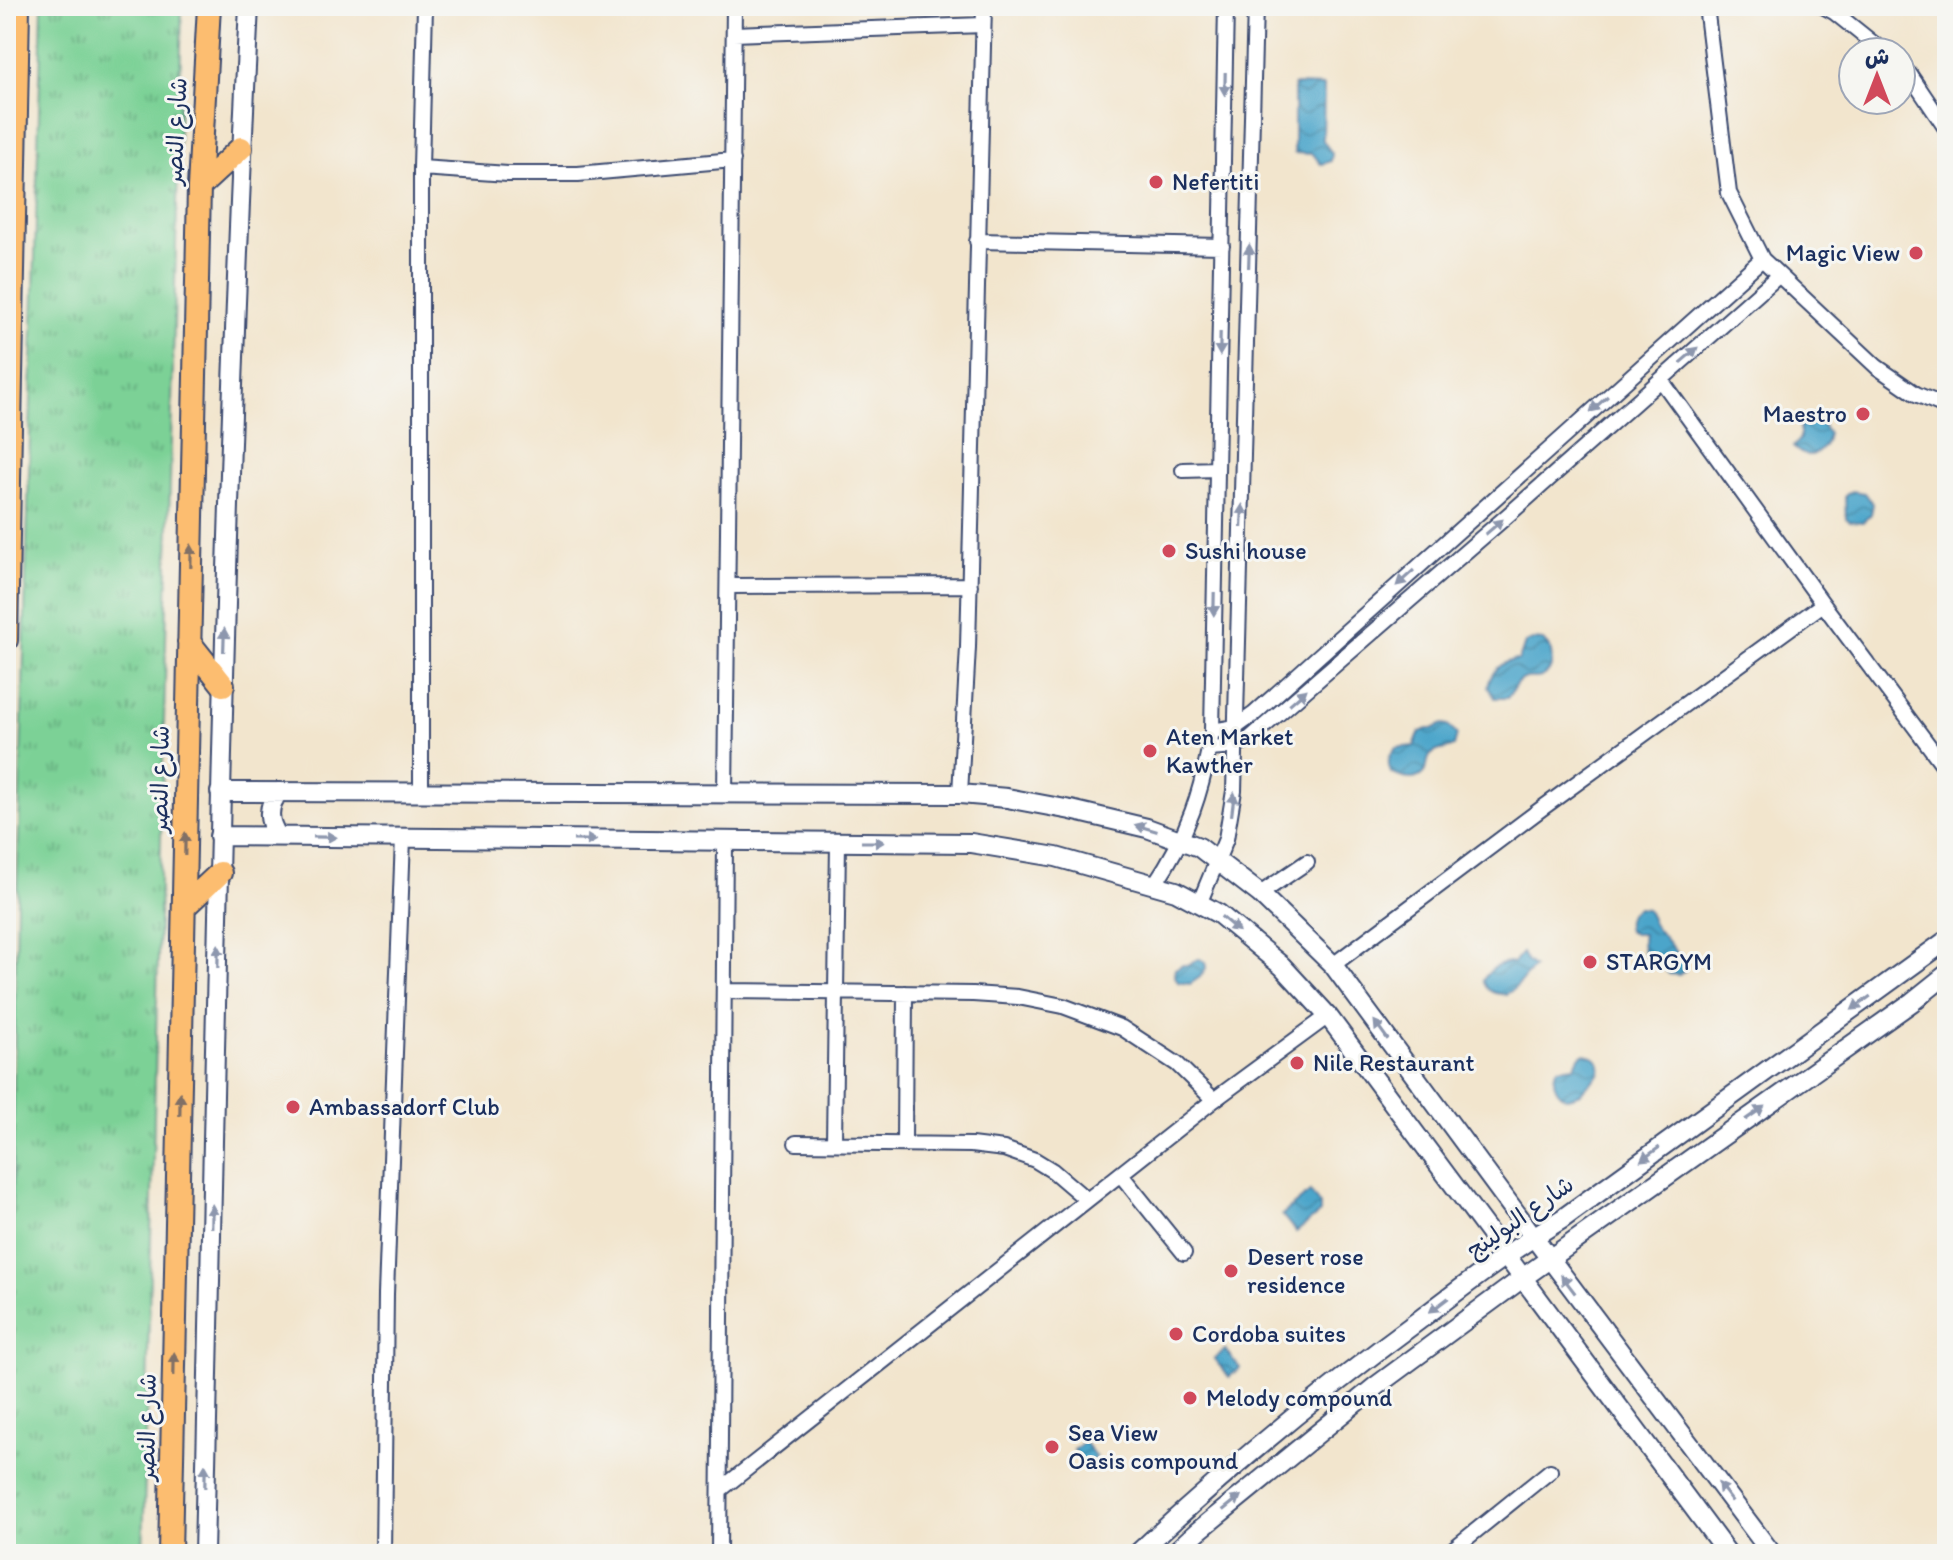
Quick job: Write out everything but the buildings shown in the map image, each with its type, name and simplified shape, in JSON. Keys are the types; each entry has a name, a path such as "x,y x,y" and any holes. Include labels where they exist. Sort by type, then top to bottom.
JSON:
{"main road":[{"path":"6,640 18,6"},
{"name":"شارع النصر","path":"170,1554 199,187 209,6"},
{"path":"199,187 241,148"},
{"path":"189,642 223,685"},
{"path":"184,907 220,873"}],"street":[{"path":"204,1554 223,685 241,148 249,6"},
{"path":"421,792 421,168 425,6"},
{"path":"725,795 734,6"},
{"path":"960,794 970,585 984,6"},
{"path":"1154,885 1181,841 1200,793 1212,731 1226,6"},
{"path":"1199,904 1226,839 1234,791 1255,6"},
{"path":"1706,6 1729,193 1762,259 1877,367 1916,394 1947,407"},
{"path":"1823,6 1864,36"},
{"path":"734,34 983,25"},
{"path":"1917,85 1947,130"},
{"path":"421,168 508,174 578,174 733,160"},
{"path":"977,241 1222,246"},
{"path":"1212,731 1236,727 1254,714 1762,259"},
{"path":"1209,749 1247,741 1778,276"},
{"path":"1661,380 1947,770"},
{"path":"1183,470 1217,469"},
{"path":"1498,494 1515,509"},
{"path":"728,586 970,585"},
{"path":"1333,965 1823,604"},
{"path":"220,792 960,794 1007,798 1071,810 1147,828 1199,847 1260,894 1333,965 1772,1554"},
{"path":"278,836 269,814 270,806 279,792"},
{"path":"219,836 971,843 1056,857 1176,891 1219,914 1282,966 1328,1016 1728,1554"},
{"path":"383,1554 386,1294 403,838"},
{"path":"719,1554 725,842"},
{"path":"834,1143 838,842"},
{"path":"1260,894 1307,862"},
{"name":"شارع البولينج","path":"1137,1554 1336,1381 1506,1255 1562,1219 1947,940"},
{"path":"1173,1554 1376,1386 1942,978 1920,959"},
{"path":"1895,978 1912,1002"},
{"path":"724,991 1018,997 1063,1006 1122,1028 1177,1064 1214,1100"},
{"path":"904,1144 905,993"},
{"path":"720,1490 1214,1100 1328,1016"},
{"path":"796,1143 971,1145 1004,1149 1035,1160 1053,1171 1087,1200"},
{"path":"1121,1175 1184,1253"},
{"path":"1447,1554 1550,1471"},
{"path":"1180,1514 1197,1532"}],"green space":[{"path":"42,6 182,6 143,1554 6,1554 17,900"}],"water":[{"path":"1294,85 1324,86 1323,141 1332,153 1331,161 1321,164 1313,154 1294,153"},
{"path":"1806,420 1820,422 1828,433 1824,446 1810,455 1793,447 1800,438 1800,423"},
{"path":"1851,491 1865,493 1873,504 1871,514 1863,522 1846,518 1845,496"},
{"path":"1543,641 1550,647 1552,662 1549,671 1542,677 1520,680 1507,698 1495,698 1488,687 1495,671 1507,662 1519,660 1525,643"},
{"path":"1443,724 1457,735 1454,746 1432,753 1419,777 1406,778 1391,773 1389,759 1396,748 1414,746 1420,732"},
{"path":"1638,908 1646,909 1654,925 1680,957 1685,970 1679,975 1669,974 1666,964 1650,960 1644,951 1643,934 1628,931 1628,917"},
{"path":"1522,953 1534,968 1506,994 1489,990 1483,980 1489,972 1499,965 1513,963"},
{"path":"1200,959 1205,962 1206,968 1200,977 1190,984 1178,982 1175,969"},
{"path":"1584,1054 1597,1059 1600,1073 1579,1094 1566,1098 1559,1092 1554,1076 1558,1068 1575,1066"},
{"path":"1310,1192 1320,1205 1320,1213 1296,1232 1282,1215"},
{"path":"1225,1350 1240,1368 1229,1377 1214,1359"},
{"path":"1084,1442 1096,1457 1086,1465 1074,1450"}],"place":[{"name":"Nefertiti","path":"1156,182"},
{"name":"Magic View","path":"1916,253"},
{"name":"Maestro","path":"1863,414"},
{"name":"Sushi house","path":"1169,551"},
{"name":"Aten Market Kawther","path":"1150,751"},
{"name":"STARGYM","path":"1590,962"},
{"name":"Nile Restaurant","path":"1297,1063"},
{"name":"Ambassadorf Club","path":"293,1107"},
{"name":"Desert rose residence","path":"1231,1271"},
{"name":"Cordoba suites","path":"1176,1334"},
{"name":"Melody compound","path":"1190,1398"},
{"name":"Sea View Oasis compound","path":"1052,1447"}]}
